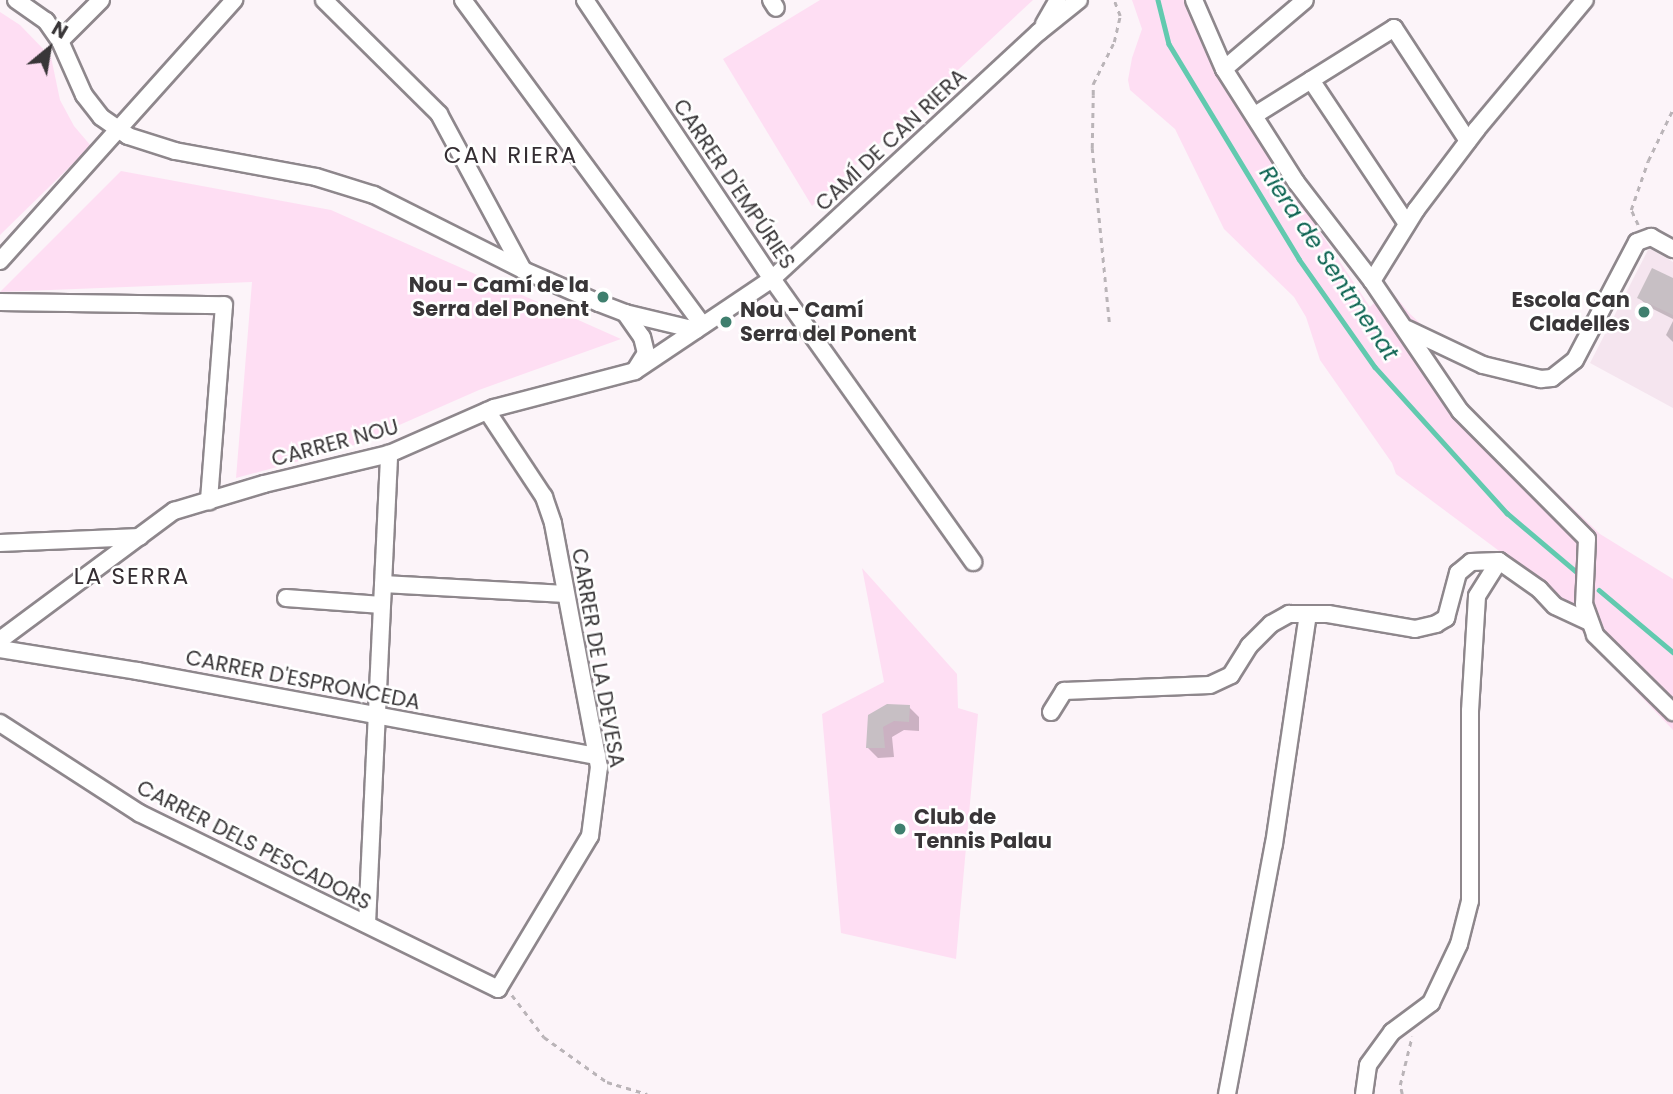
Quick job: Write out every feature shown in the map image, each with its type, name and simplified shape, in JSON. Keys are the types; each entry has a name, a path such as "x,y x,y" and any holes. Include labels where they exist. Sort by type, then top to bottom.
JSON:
{"street":[{"path":"16,0 46,21 60,41 84,95 101,117 128,136 175,151 316,177 374,195 523,270 625,313 699,327"},
{"path":"60,41 101,0"},
{"path":"0,261 234,0"},
{"path":"324,0 439,114 523,270"},
{"path":"463,0 699,327"},
{"name":"CARRER D'EMPÚRIES","path":"585,0 772,279 973,562"},
{"name":"CAMÍ DE CAN RIERA","path":"1039,32 1058,0"},
{"name":"CAMÍ DE CAN RIERA","path":"772,279 1039,32 1079,0"},
{"path":"1194,0 1224,69 1296,182 1372,281 1460,411 1587,539 1584,604 1595,635 1673,712"},
{"path":"1224,69 1305,0"},
{"path":"1372,281 1407,224 1468,141 1585,0"},
{"path":"1255,116 1394,28 1468,141"},
{"path":"1311,80 1407,224"},
{"path":"1404,328 1483,365 1541,379 1552,378 1575,360 1632,248 1643,238 1651,237 1673,248"},
{"name":"CARRER NOU","path":"0,640 174,511 389,454 487,411 635,371 772,279"},
{"path":"0,302 225,305 209,501"},
{"path":"625,313 642,337 646,353 635,371"},
{"name":"CARRER DE LA DEVESA","path":"487,411 544,497 553,523 599,767 590,836 500,986"},
{"path":"367,924 389,454"},
{"path":"0,543 141,537"},
{"path":"1051,712 1064,691 1210,685 1231,675 1249,646 1271,624 1289,614 1328,614 1415,629 1436,624 1446,618 1458,573 1471,562 1499,561 1539,589 1555,606 1590,622"},
{"path":"1364,1094 1368,1065 1392,1032 1431,1003 1459,944 1470,901 1470,710 1477,596 1499,561"},
{"path":"383,584 566,594"},
{"path":"286,598 382,605"},
{"path":"1227,1094 1274,844 1308,614"},
{"name":"CARRER D'ESPRONCEDA","path":"0,649 138,671 597,756"},
{"name":"CARRER DELS PESCADORS","path":"0,723 139,813 500,986"}],"path":[{"path":"1109,322 1092,148 1093,84 1114,42 1120,16 1114,0"},
{"path":"1643,238 1631,210 1648,161 1673,109"},
{"path":"500,986 544,1037 607,1082 647,1094"},
{"path":"1402,1094 1402,1074 1414,1033"}],"shaded area":[{"path":"820,0 1033,0 812,206 723,59"},
{"path":"1132,0 1187,0 1214,73 1370,307 1389,288 1409,313 1435,337 1432,358 1463,403 1600,534 1673,579 1673,730 1607,661 1538,580 1396,474 1392,463 1320,360 1306,317 1294,297 1224,229 1175,129 1130,90 1128,80 1132,58 1142,29"},
{"path":"0,12 20,25 51,57 60,100 74,126 91,146 0,235"},
{"path":"121,171 331,210 621,339 479,390 347,448 236,478 252,282 0,292"},
{"name":"Escola Can Cladelles","path":"1649,248 1673,262 1673,408 1590,363"},
{"name":"Club de Tennis Palau","path":"862,568 957,674 958,708 978,714 956,959 841,933 822,714 884,682"}],"building":[{"path":"1652,268 1673,278 1673,315 1637,298"},
{"path":"887,704 910,705 909,722 894,721 883,727 885,748 866,748 868,715"}],"waterway":[{"name":"Riera de Sentmenat","path":"1158,0 1169,44 1299,259 1375,367 1507,513 1578,573"},
{"name":"Riera de Sentmenat","path":"1599,590 1673,652"}],"place":[{"name":"Nou - Camí de la Serra del Ponent","path":"603,297"},
{"name":"Escola Can Cladelles","path":"1644,312"},
{"name":"Nou - Camí Serra del Ponent","path":"726,322"},
{"name":"Club de Tennis Palau","path":"900,829"}],"district":[{"name":"CAN RIERA","path":"511,155"},
{"name":"LA SERRA","path":"132,576"}]}
